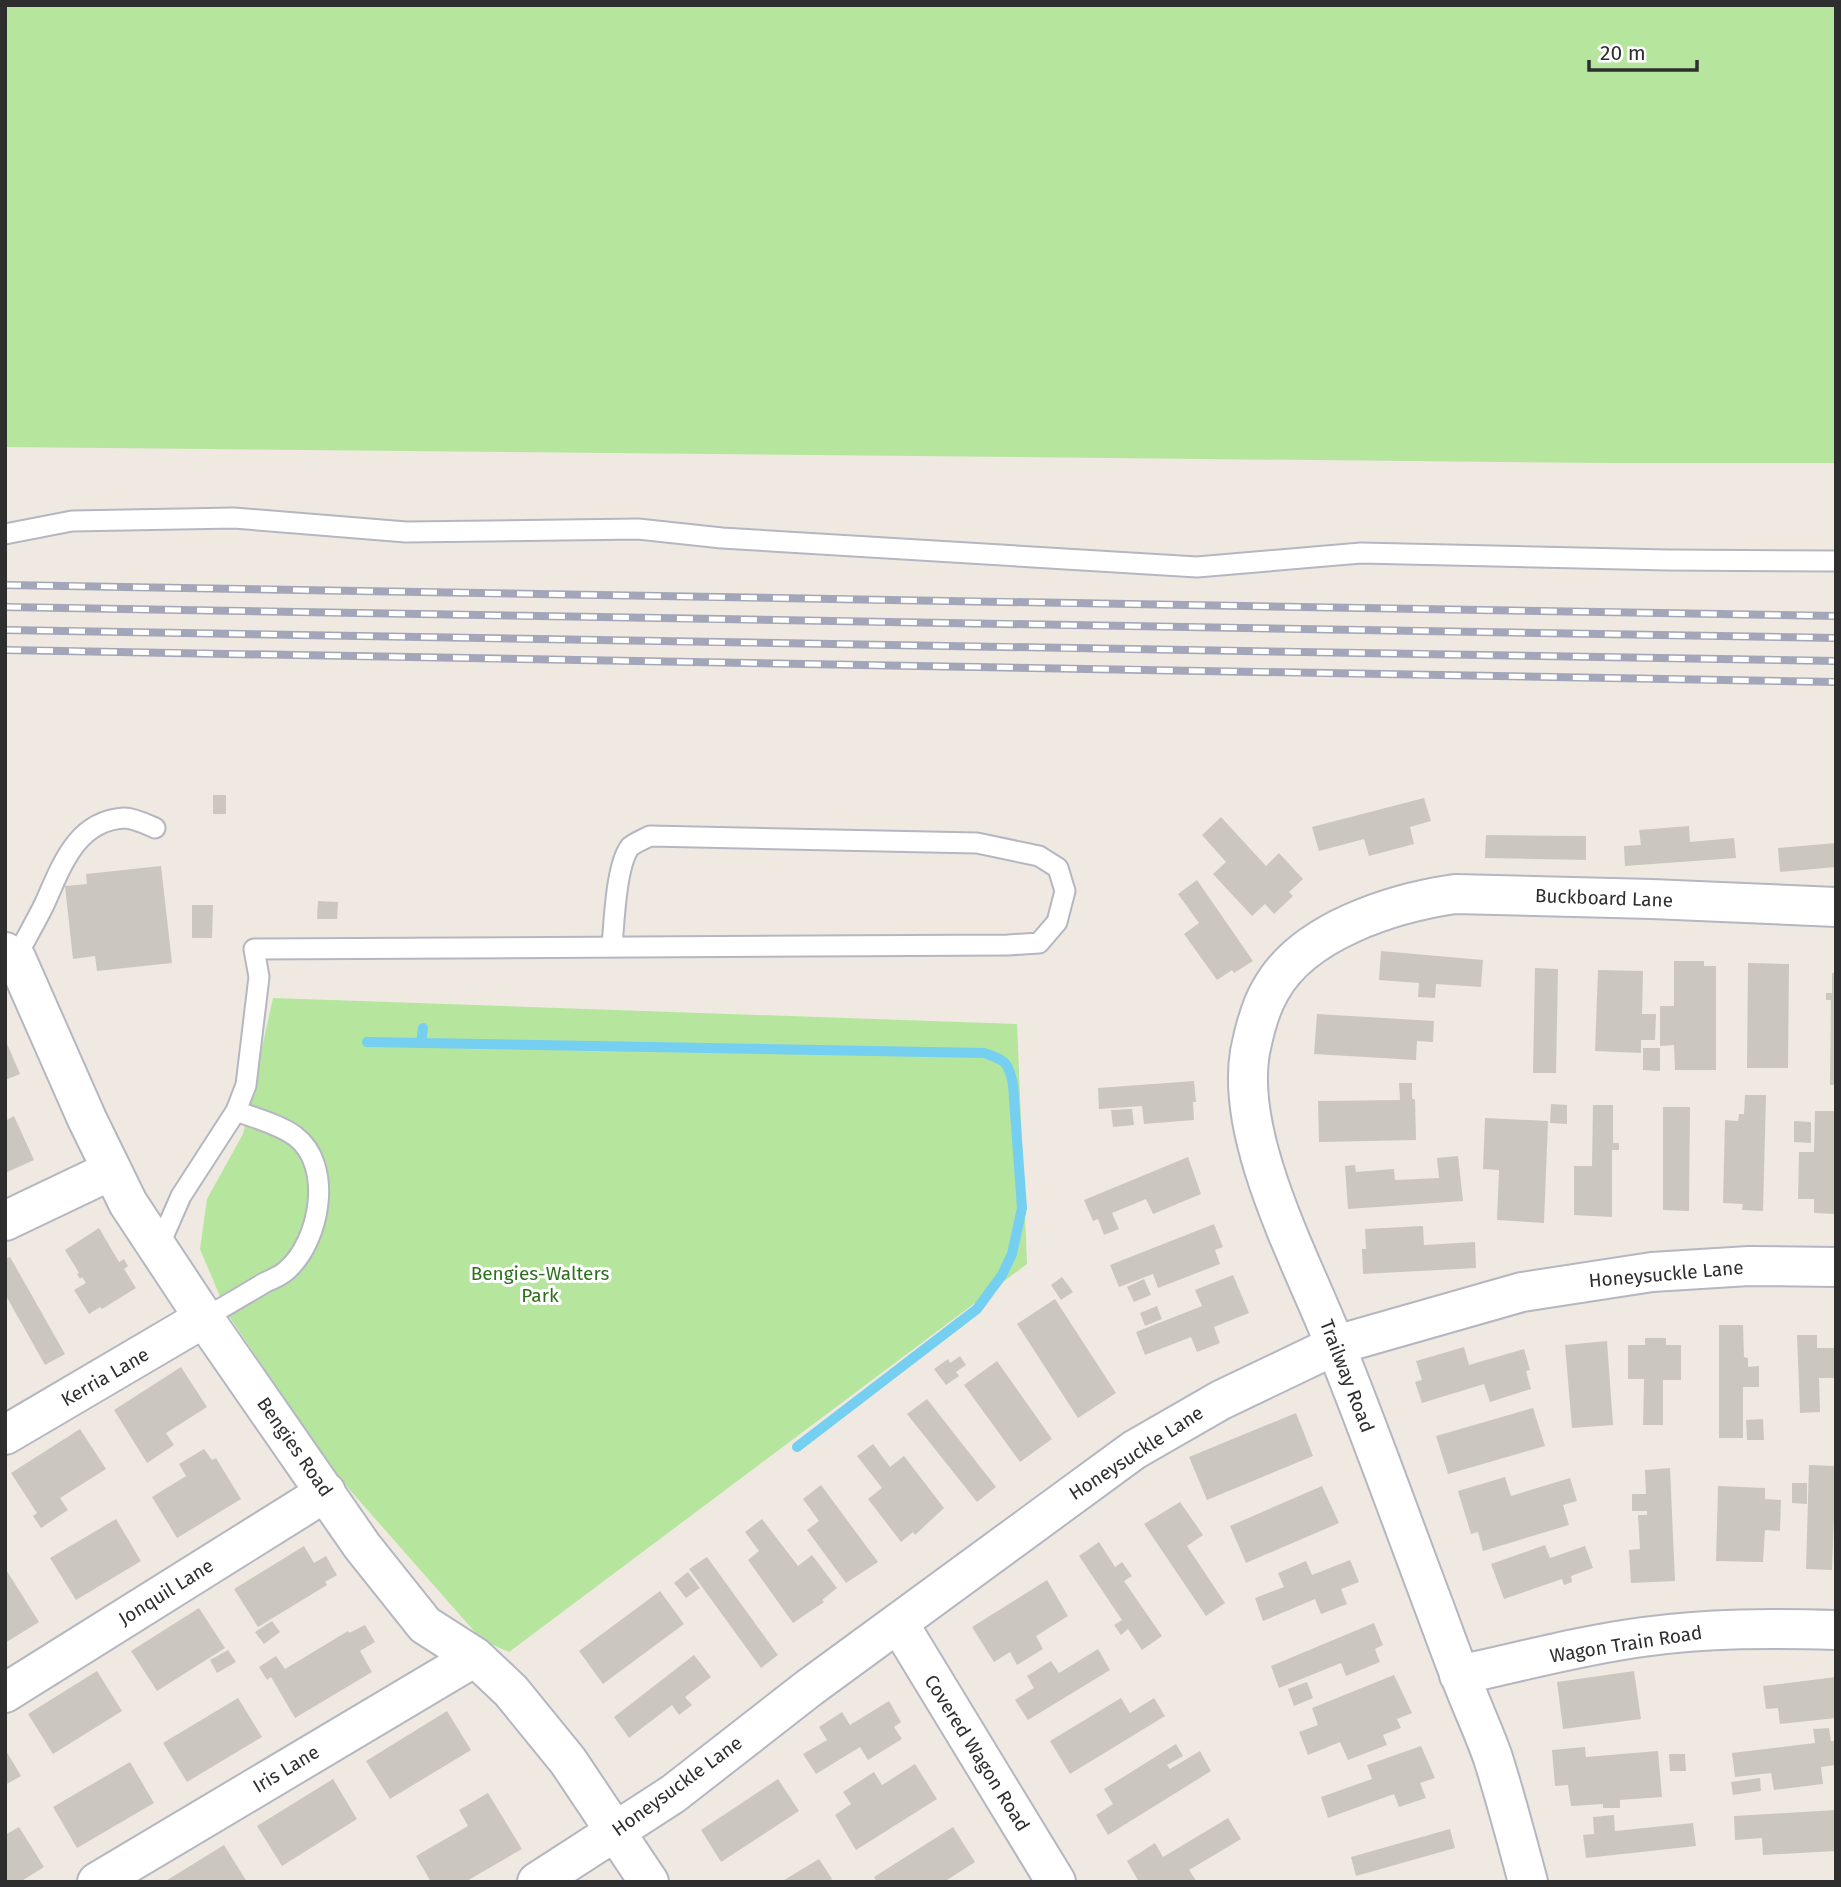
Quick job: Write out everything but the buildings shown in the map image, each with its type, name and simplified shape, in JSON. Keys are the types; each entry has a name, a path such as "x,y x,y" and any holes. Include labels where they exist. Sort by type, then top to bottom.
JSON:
{"street":[{"name":"Buckboard Lane","path":"1374,912 1424,898 1455,894 1836,907"},
{"name":"Trailway Road","path":"1374,912 1328,935 1311,947 1287,968 1270,990 1258,1020 1250,1053 1248,1088 1252,1127 1273,1194 1336,1345 1459,1675 1493,1757 1528,1882"},
{"name":"Bengies Road","path":"10,955 128,1203 159,1246 204,1318 362,1546 425,1625 475,1657 510,1691 568,1761 649,1882"},
{"path":"5,1221 112,1170"},
{"name":"Honeysuckle Lane","path":"537,1882 673,1794 757,1728 1134,1450 1221,1400 1336,1345 1522,1292 1574,1283 1652,1272 1721,1267 1836,1268"},
{"name":"Kerria Lane","path":"5,1435 204,1318"},
{"name":"Jonquil Lane","path":"5,1693 326,1492"},
{"name":"Covered Wagon Road","path":"899,1624 1056,1882"},
{"name":"Wagon Train Road","path":"1459,1675 1640,1637 1753,1628 1836,1630"},
{"name":"Iris Lane","path":"97,1882 475,1657"}],"lane":[{"path":"5,534 72,521 234,519 406,533 638,529 722,538 1197,566 1361,552 1668,561 1836,561"},
{"path":"10,955 44,903 67,854 87,833 106,821 128,818 155,828"},
{"path":"159,1246 181,1196 236,1111 246,1085 259,976 254,948 612,947 1009,945 1039,943 1057,922 1065,891 1058,868 1039,856 977,844 650,836 631,846 624,862 618,884 612,947"},
{"path":"204,1318 286,1272 298,1259 307,1241 319,1200 316,1163 309,1150 295,1136 236,1111"}],"green space":[{"path":"5,5 1836,5 1836,463 5,447"},
{"name":"Bengies-Walters Park","path":"273,998 1017,1024 1027,1264 509,1652 482,1640 334,1472 227,1313 200,1249 207,1199 243,1134"}],"waterway":[{"path":"421,1043 423,1028"},
{"path":"367,1042 984,1053 1005,1063 1013,1085 1022,1208 1012,1254 1002,1275 977,1309 797,1447"}],"railway":[{"path":"5,585 1836,616"},
{"path":"5,607 1836,638"},
{"path":"5,630 1836,661"},
{"path":"5,650 1836,682"}]}
